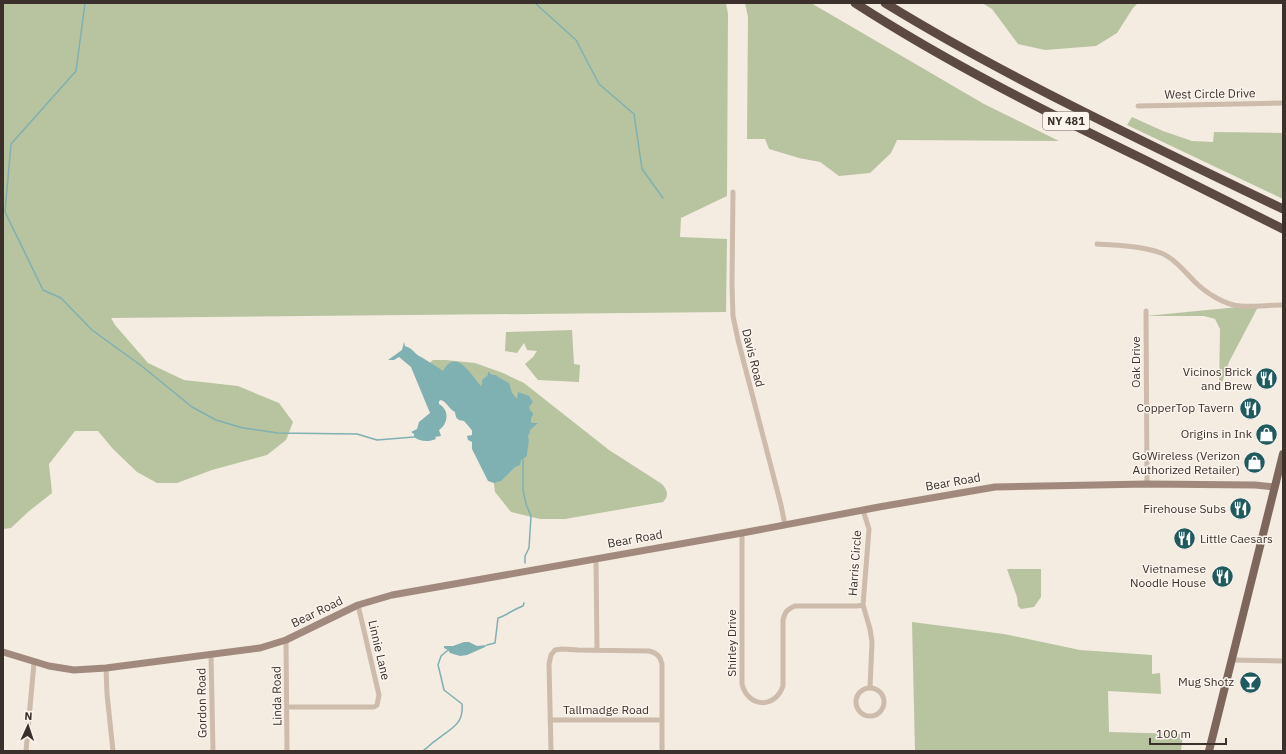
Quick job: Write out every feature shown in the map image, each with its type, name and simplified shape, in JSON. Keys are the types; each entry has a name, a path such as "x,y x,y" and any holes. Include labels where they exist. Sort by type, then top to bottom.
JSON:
{"highway":[{"name":"NY 481","path":"855,3 944,58 1030,104 1283,229"},
{"name":"NY 481","path":"885,3 955,45 1006,72 1283,209"}],"main road":[{"path":"1209,751 1279,487 1283,454"},
{"name":"Bear Road","path":"3,652 34,663 74,670 106,668 260,648 286,640 358,605 392,595 995,487 1147,484 1255,485 1279,487"}],"street":[{"name":"West Circle Drive","path":"1138,106 1283,103"},
{"name":"Davis Road","path":"733,192 733,316 785,525"},
{"path":"1097,244 1145,249 1161,253 1174,262 1208,293 1231,304 1240,306 1283,304"},
{"name":"Oak Drive","path":"1146,311 1147,484"},
{"name":"Harris Circle","path":"863,510 869,529 863,605 872,642 870,688"},
{"name":"Shirley Drive","path":"742,533 742,684 748,697 754,701 771,701 781,692 783,686 783,620 784,614 788,608 795,606 863,605"},
{"path":"596,558 597,650"},
{"name":"Linnie Lane","path":"287,707 374,707 377,705 379,695 358,605"},
{"name":"Linda Road","path":"286,640 288,751"},
{"path":"550,751 549,664 551,655 555,650 562,649 649,651 656,653 662,664 662,751"},
{"name":"Gordon Road","path":"211,654 213,751"},
{"path":"1232,660 1283,661"},
{"path":"26,751 34,663"},
{"path":"106,668 107,694 114,751"},
{"path":"870,688 876,689 880,692 883,697 884,708 876,716 870,717 860,713 856,703 860,692 864,689 870,688"},
{"name":"Tallmadge Road","path":"550,720 662,720"}],"green space":[{"path":"3,3 726,3 728,14 727,196 681,218 680,237 727,239 726,312 111,318 115,325 148,363 184,380 238,386 279,403 293,422 286,440 267,455 212,470 177,483 157,483 137,472 113,449 98,431 75,431 49,464 52,493 11,528 3,529"},
{"path":"745,3 811,3 984,104 1059,141 897,140 891,153 870,173 839,176 820,162 799,158 769,149 765,139 747,139 748,17"},
{"path":"982,3 1138,3 1133,8 1117,33 1096,46 1045,50 1018,44 992,9"},
{"path":"1132,117 1163,131 1192,141 1213,142 1214,132 1283,133 1283,199 1127,125"},
{"path":"1259,305 1229,362 1219,391 1220,329 1215,319 1204,316 1146,316"},
{"path":"572,330 574,364 580,365 579,382 538,380 525,364 537,351 527,350 524,343 517,353 505,351 506,332"},
{"path":"433,360 475,363 503,373 524,383 609,450 662,484 667,491 666,498 663,502 565,519 540,519 511,512 495,492 491,463 478,439 426,366"},
{"path":"1007,569 1041,569 1041,597 1034,607 1021,609 1018,606 1017,597"},
{"path":"912,622 1004,634 1080,650 1152,655 1152,674 1160,673 1161,694 1108,691 1109,732 1183,734 1181,751 915,751"}],"water":[{"path":"404,342 405,346 443,371 448,364 458,362 468,370 481,386 482,380 488,375 489,372 509,383 512,393 517,399 518,392 529,396 533,402 529,407 533,413 531,423 538,423 530,430 528,436 529,441 527,456 521,460 520,465 515,467 501,481 494,483 488,481 472,449 472,442 468,440 467,436 472,435 472,430 464,421 457,419 455,412 443,401 439,401 439,404 445,410 446,421 439,430 441,436 435,437 436,439 430,441 422,441 414,437 414,434 411,432 417,429 419,422 430,413 411,367 399,357 394,360 388,360 402,350"},
{"path":"464,642 469,642 477,646 487,645 467,655 460,656 450,653 444,648 444,646 453,646"}],"waterway":[{"path":"85,3 76,71 11,144 5,212 43,290 61,298 92,330 143,367 192,407 216,420 243,428 278,433 357,434 377,440 414,437"},
{"path":"535,3 576,40 599,84 634,114 642,169 663,198"},
{"path":"523,459 523,490 526,504 531,516 529,548 525,556 525,563"},
{"path":"487,645 495,643 498,618 523,606 524,603"},
{"path":"422,751 454,726 461,717 462,704 444,690 438,665 441,656 448,650"}],"place":[{"name":"Vicinos Brick and Brew","path":"1267,379"},
{"name":"CopperTop Tavern","path":"1250,408"},
{"name":"Origins in Ink","path":"1267,434"},
{"name":"GoWireless (Verizon Authorized Retailer)","path":"1255,463"},
{"name":"Firehouse Subs","path":"1241,509"},
{"name":"Little Caesars","path":"1185,539"},
{"name":"Vietnamese Noodle House","path":"1222,576"},
{"name":"Mug Shotz","path":"1250,682"}]}
